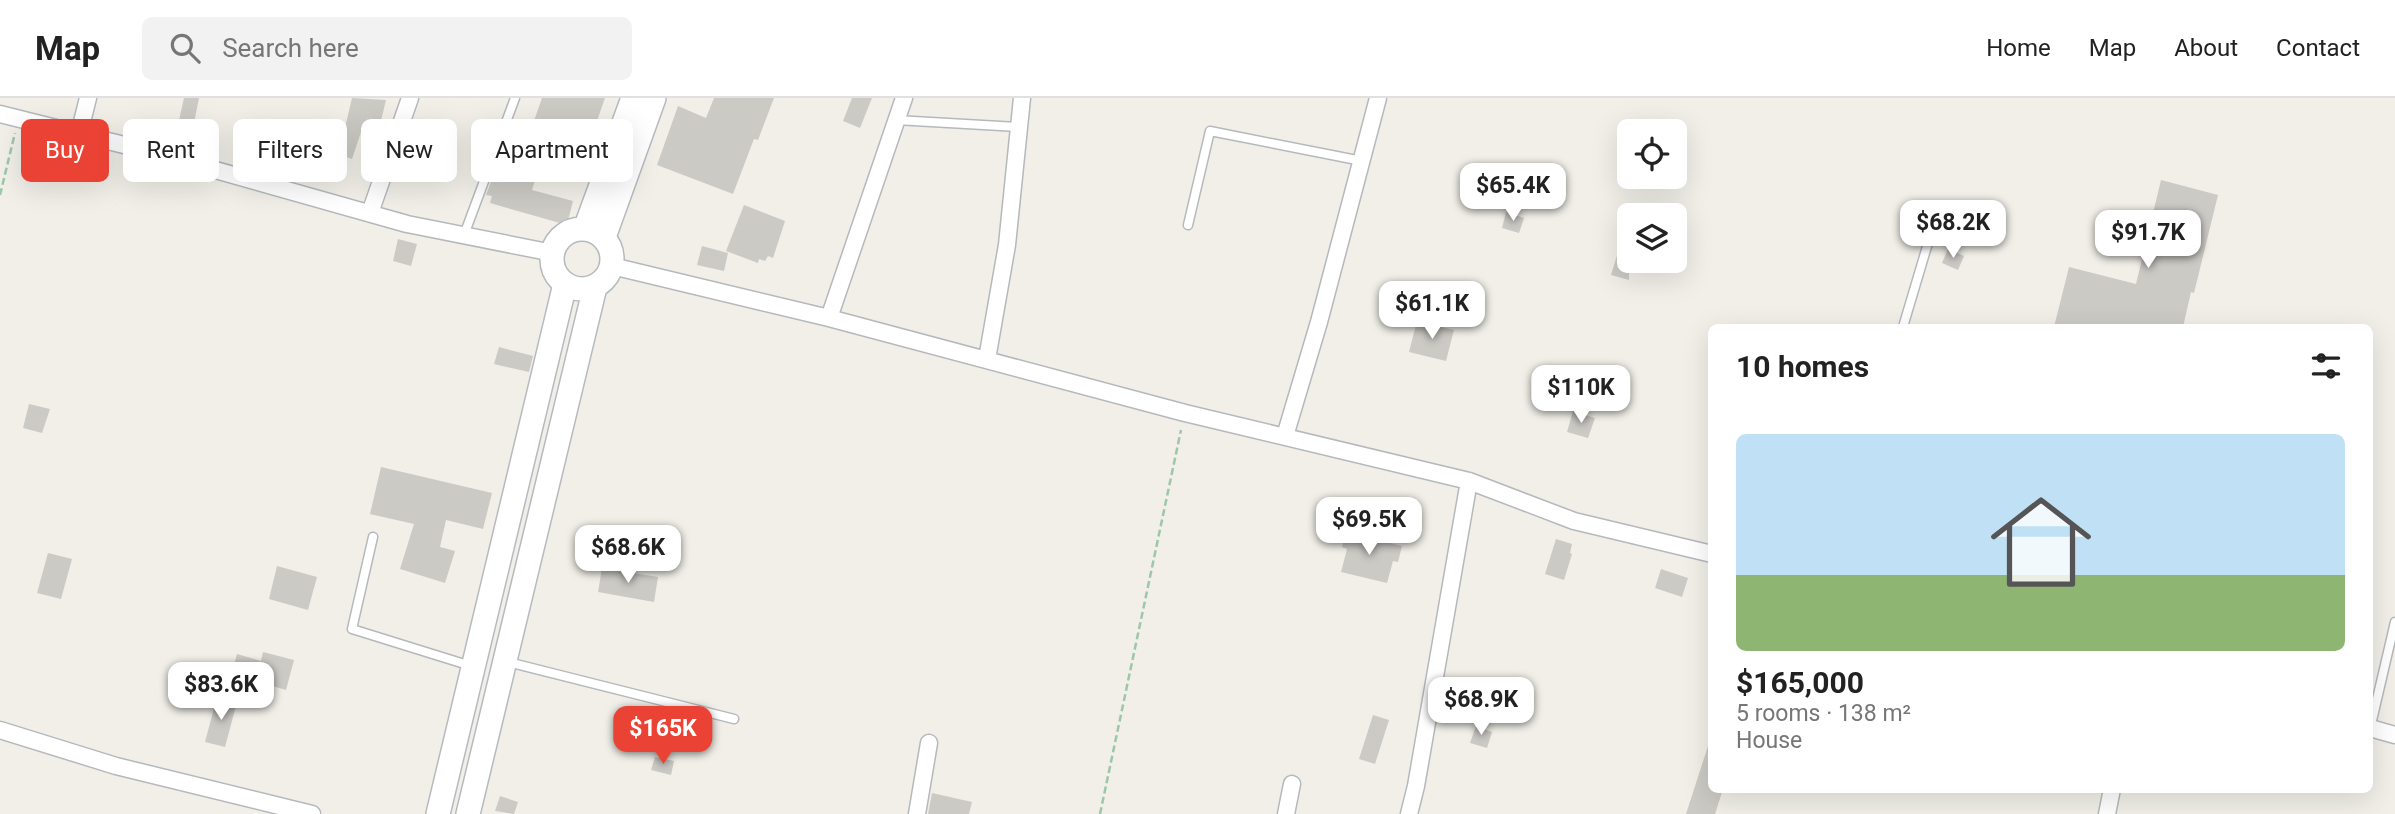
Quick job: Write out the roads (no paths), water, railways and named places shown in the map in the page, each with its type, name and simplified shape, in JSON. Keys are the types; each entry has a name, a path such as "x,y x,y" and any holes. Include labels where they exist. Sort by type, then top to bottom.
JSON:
{"street":[{"path":"83,119 88,98"},
{"path":"370,213 410,98"},
{"path":"594,233 633,98"},
{"path":"594,233 654,98"},
{"path":"829,318 904,98"},
{"path":"987,359 1007,245 1022,98"},
{"path":"1285,436 1320,322 1378,98"},
{"path":"0,114 22,119"},
{"path":"109,142 407,224 553,253"},
{"path":"568,232 594,233 613,256 612,266 603,282 595,287 579,290 565,284 554,270 553,253 556,244 568,232"},
{"path":"612,266 829,318 1185,413 1469,481 1574,521 1708,553"},
{"path":"438,814 565,284"},
{"path":"468,814 595,287"},
{"path":"1409,814 1469,481"},
{"path":"0,730 116,766 312,814"},
{"path":"2373,730 2395,735"},
{"path":"916,814 929,743"},
{"path":"1286,814 1292,784"},
{"path":"2107,814 2111,793"}],"lane":[{"path":"464,235 515,98"},
{"path":"896,120 1019,127"},
{"path":"1188,225 1210,131 1362,161"},
{"path":"1904,324 1931,233"},
{"path":"373,537 352,629 473,667"},
{"path":"2373,716 2395,622"},
{"path":"505,662 734,719"}]}
